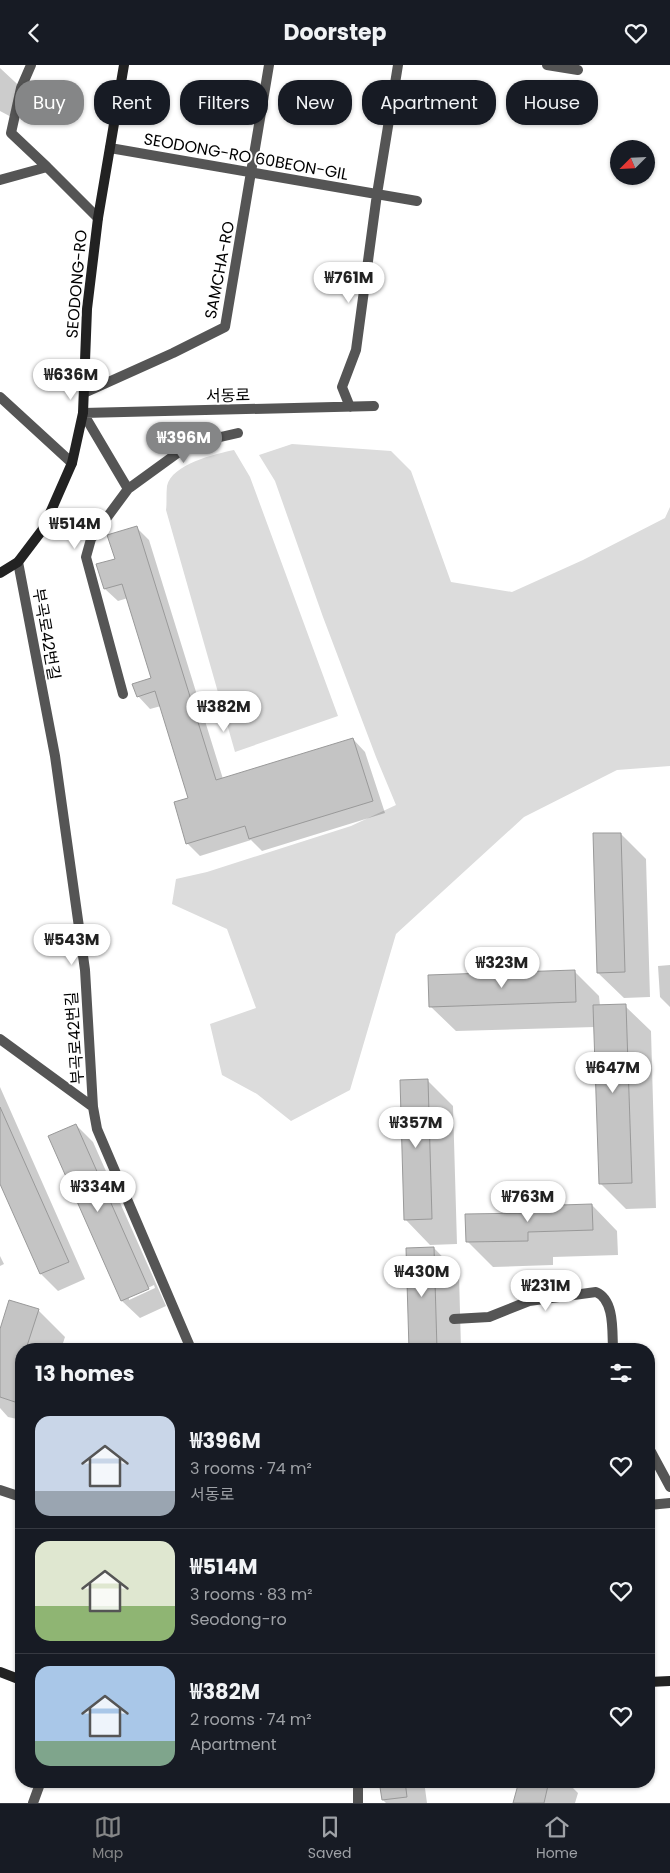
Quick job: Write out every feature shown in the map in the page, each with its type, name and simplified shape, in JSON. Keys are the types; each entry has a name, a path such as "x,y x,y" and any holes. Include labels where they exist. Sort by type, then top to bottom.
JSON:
{"street":[{"path":"31,65 21,88 11,133 98,218"},
{"name":"SEODONG-RO","path":"0,573 18,562 43,529 72,463 83,413 87,309 98,218 124,65"},
{"name":"SAMCHA-RO","path":"84,393 166,357 225,327 269,65"},
{"path":"350,407 342,387 356,350 377,194 398,65"},
{"path":"548,65 578,70"},
{"name":"SEODONG-RO 60BEON-GIL","path":"110,148 417,201"},
{"path":"0,180 47,167"},
{"path":"0,397 72,463"},
{"name":"서동로","path":"83,413 374,406"},
{"path":"83,413 128,489"},
{"path":"123,694 86,557 91,539 128,489 190,445 238,433"},
{"name":"부곡로42번길","path":"18,562 55,755 82,950 97,1129 188,1343"},
{"path":"0,1039 94,1107"},
{"path":"454,1319 489,1317 529,1301 596,1292 603,1297 609,1306 612,1343"},
{"path":"655,1459 670,1487"},
{"path":"0,1490 15,1495"},
{"path":"655,1504 670,1503"},
{"path":"0,1672 15,1678"},
{"path":"655,1682 670,1681"},
{"path":"33,1803 39,1788"},
{"path":"358,1788 358,1803"}],"shaded area":[{"path":"292,444 391,451 411,471 451,582 512,592 583,560 665,518 670,507 670,766 617,770 524,817 396,934 350,1090 291,1121 257,1094 222,1075 210,1024 256,1008 227,929 172,904 176,879 207,872 351,826 396,805 323,617 275,481 259,455"},
{"path":"234,450 250,477 338,716 235,752 166,510 167,486 177,472 195,461"}],"building":[{"path":"137,526 216,780 353,738 373,801 249,839 245,826 186,844 174,802 188,798 155,691 137,697 132,684 151,678 122,584 104,589 96,564 115,559 107,535"},
{"path":"593,833 621,833 625,972 597,973"},
{"path":"575,970 576,1002 429,1007 428,975"},
{"path":"626,1004 632,1183 599,1184 593,1005"},
{"path":"428,1079 432,1219 404,1220 400,1080"},
{"path":"0,1107 69,1262 40,1274 0,1184"},
{"path":"76,1124 149,1289 121,1301 48,1136"},
{"path":"592,1204 593,1230 528,1232 528,1241 466,1242 465,1214 530,1213 529,1206"},
{"path":"434,1247 437,1343 409,1343 406,1248"},
{"path":"9,1300 39,1309 28,1343 15,1343 15,1402 0,1397 0,1329"},
{"path":"380,1788 406,1788 407,1797 382,1800"},
{"path":"517,1788 547,1788 544,1803 513,1803"}]}
